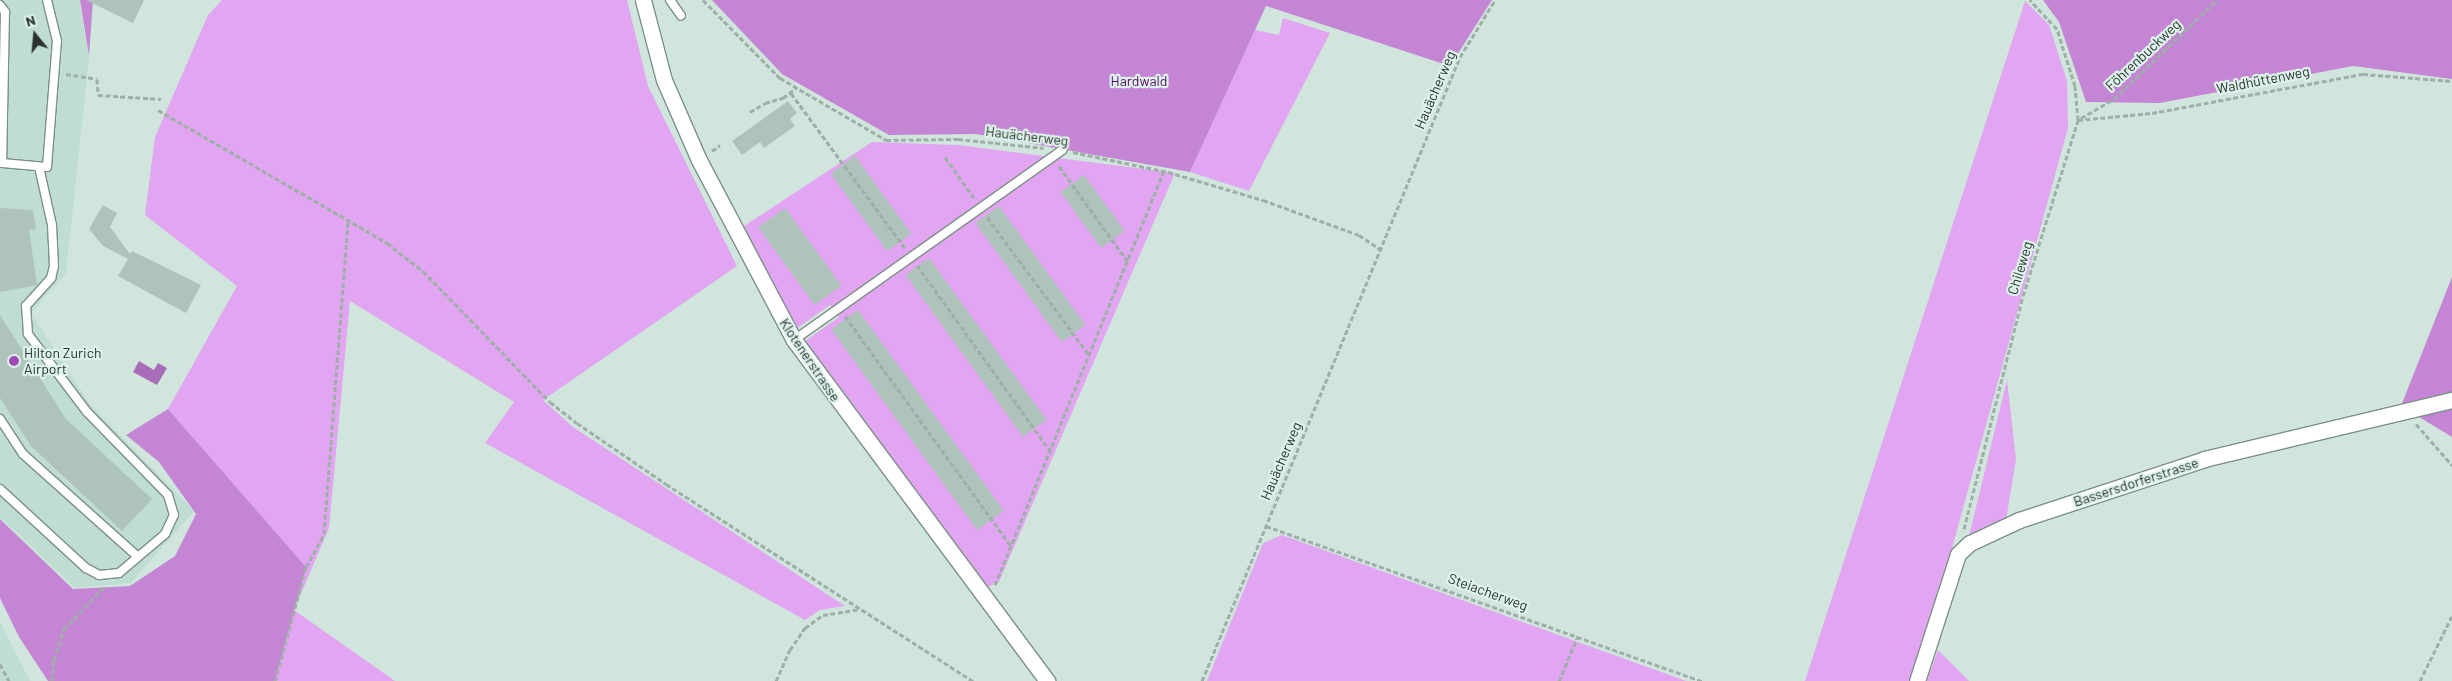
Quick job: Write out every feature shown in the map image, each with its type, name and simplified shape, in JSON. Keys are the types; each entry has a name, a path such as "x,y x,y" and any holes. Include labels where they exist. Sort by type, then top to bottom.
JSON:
{"street":[{"name":"Klotenerstrasse","path":"643,0 664,80 699,160 794,340 1047,681"},
{"name":"Bassersdorferstrasse","path":"1958,554 1970,543 2020,520 2204,459 2304,433 2406,413 2452,400"},
{"path":"1917,681 1958,554"}],"lane":[{"path":"0,5 5,12 2,164 47,167 57,42 47,0"},
{"path":"670,0 681,16"},
{"path":"794,340 913,259 980,207 1062,150"},
{"path":"0,489 86,568 110,576 119,573 172,524 173,505 168,495 87,412 28,334 26,306 51,278 54,266 52,225 39,166"},
{"path":"0,419 23,454 138,557"}],"path":[{"name":"Hauächerweg","path":"703,0 780,78 886,140 958,139 1062,150 1164,171 1263,200 1359,235 1381,250"},
{"name":"Hauächerweg","path":"1202,681 1460,57 1495,0"},
{"name":"Chileweg","path":"1958,554 2023,296 2078,120 2075,86 2057,29 2030,0"},
{"name":"Föhrenbuckweg","path":"2078,120 2114,99 2217,0"},
{"name":"Waldhüttenweg","path":"2078,120 2152,113 2363,74 2452,81"},
{"path":"77,75 97,79 98,94 161,99"},
{"path":"750,112 791,93 797,87"},
{"path":"791,93 1051,452"},
{"path":"158,110 387,243 423,271 550,402 577,423 859,609 973,681"},
{"path":"945,157 1090,356"},
{"path":"1053,157 1128,262"},
{"path":"986,598 998,581 1164,171"},
{"path":"275,681 306,567 324,534 348,220"},
{"path":"840,310 1012,547"},
{"path":"2406,413 2452,465"},
{"name":"Steiacherweg","path":"1266,526 1702,681"},
{"path":"52,681 54,660 64,629 104,588 110,576"},
{"path":"776,681 790,650 804,628 823,614 859,609"},
{"path":"2420,681 2452,616"},
{"path":"1559,681 1578,636"},
{"path":"0,664 9,681"}],"shaded area":[{"path":"0,0 79,0 89,59 66,273 31,313 89,403 194,511 131,583 75,588 0,517"},
{"path":"222,0 627,0 648,86 737,266 543,400 573,427 845,606 820,610 805,620 485,443 514,402 350,301 329,528 295,608 306,567 168,409 237,286 145,215 155,137 208,15"},
{"path":"2025,1 2049,25 2067,81 2068,128 1925,646 1909,681 1805,681"},
{"path":"1283,18 1330,33 1249,191 1190,172 1255,30 1279,35"},
{"path":"872,142 958,145 1175,173 999,582 987,587 804,342 839,317 830,305 796,329 744,226"},
{"path":"139,361 154,370 158,363 167,368 157,385 133,372"},
{"path":"2007,380 2016,459 2006,520 1969,536"},
{"path":"1282,535 1686,681 1207,681 1263,543"},
{"path":"294,610 395,681 275,681"},
{"path":"0,622 30,681 0,681"},
{"path":"1938,650 1969,681 1927,681"}],"green space":[{"path":"80,0 93,0 89,56"},
{"name":"Hardwald","path":"712,0 1492,0 1450,66 1266,6 1190,172 976,134 889,135 782,74"},
{"path":"2043,0 2452,0 2452,79 2353,66 2160,103 2086,102 2059,22"},
{"path":"2452,277 2452,437 2401,406"},
{"path":"168,409 306,567 275,681 48,681 19,637 0,598 0,519 73,589 130,586 175,556 196,514 159,462 126,435"}],"building":[{"path":"86,0 144,0 133,23"},
{"path":"788,101 797,113 790,119 795,126 764,148 760,142 742,155 732,141"},
{"path":"855,156 911,234 887,251 831,174"},
{"path":"1084,175 1125,231 1101,248 1061,192"},
{"path":"103,205 117,213 110,227 130,254 132,251 201,285 186,313 118,276 128,259 103,246 89,229"},
{"path":"999,206 1085,325 1062,342 976,223"},
{"path":"0,208 33,210 36,229 29,230 37,285 0,292"},
{"path":"785,208 841,286 815,305 758,227"},
{"path":"929,258 1047,420 1023,437 906,275"},
{"path":"858,310 1004,511 977,530 831,329"},
{"name":"Hilton Zurich Airport","path":"0,315 66,419 152,499 122,531 31,446 0,398"}],"place":[{"name":"Hilton Zurich Airport","path":"14,361"}]}
